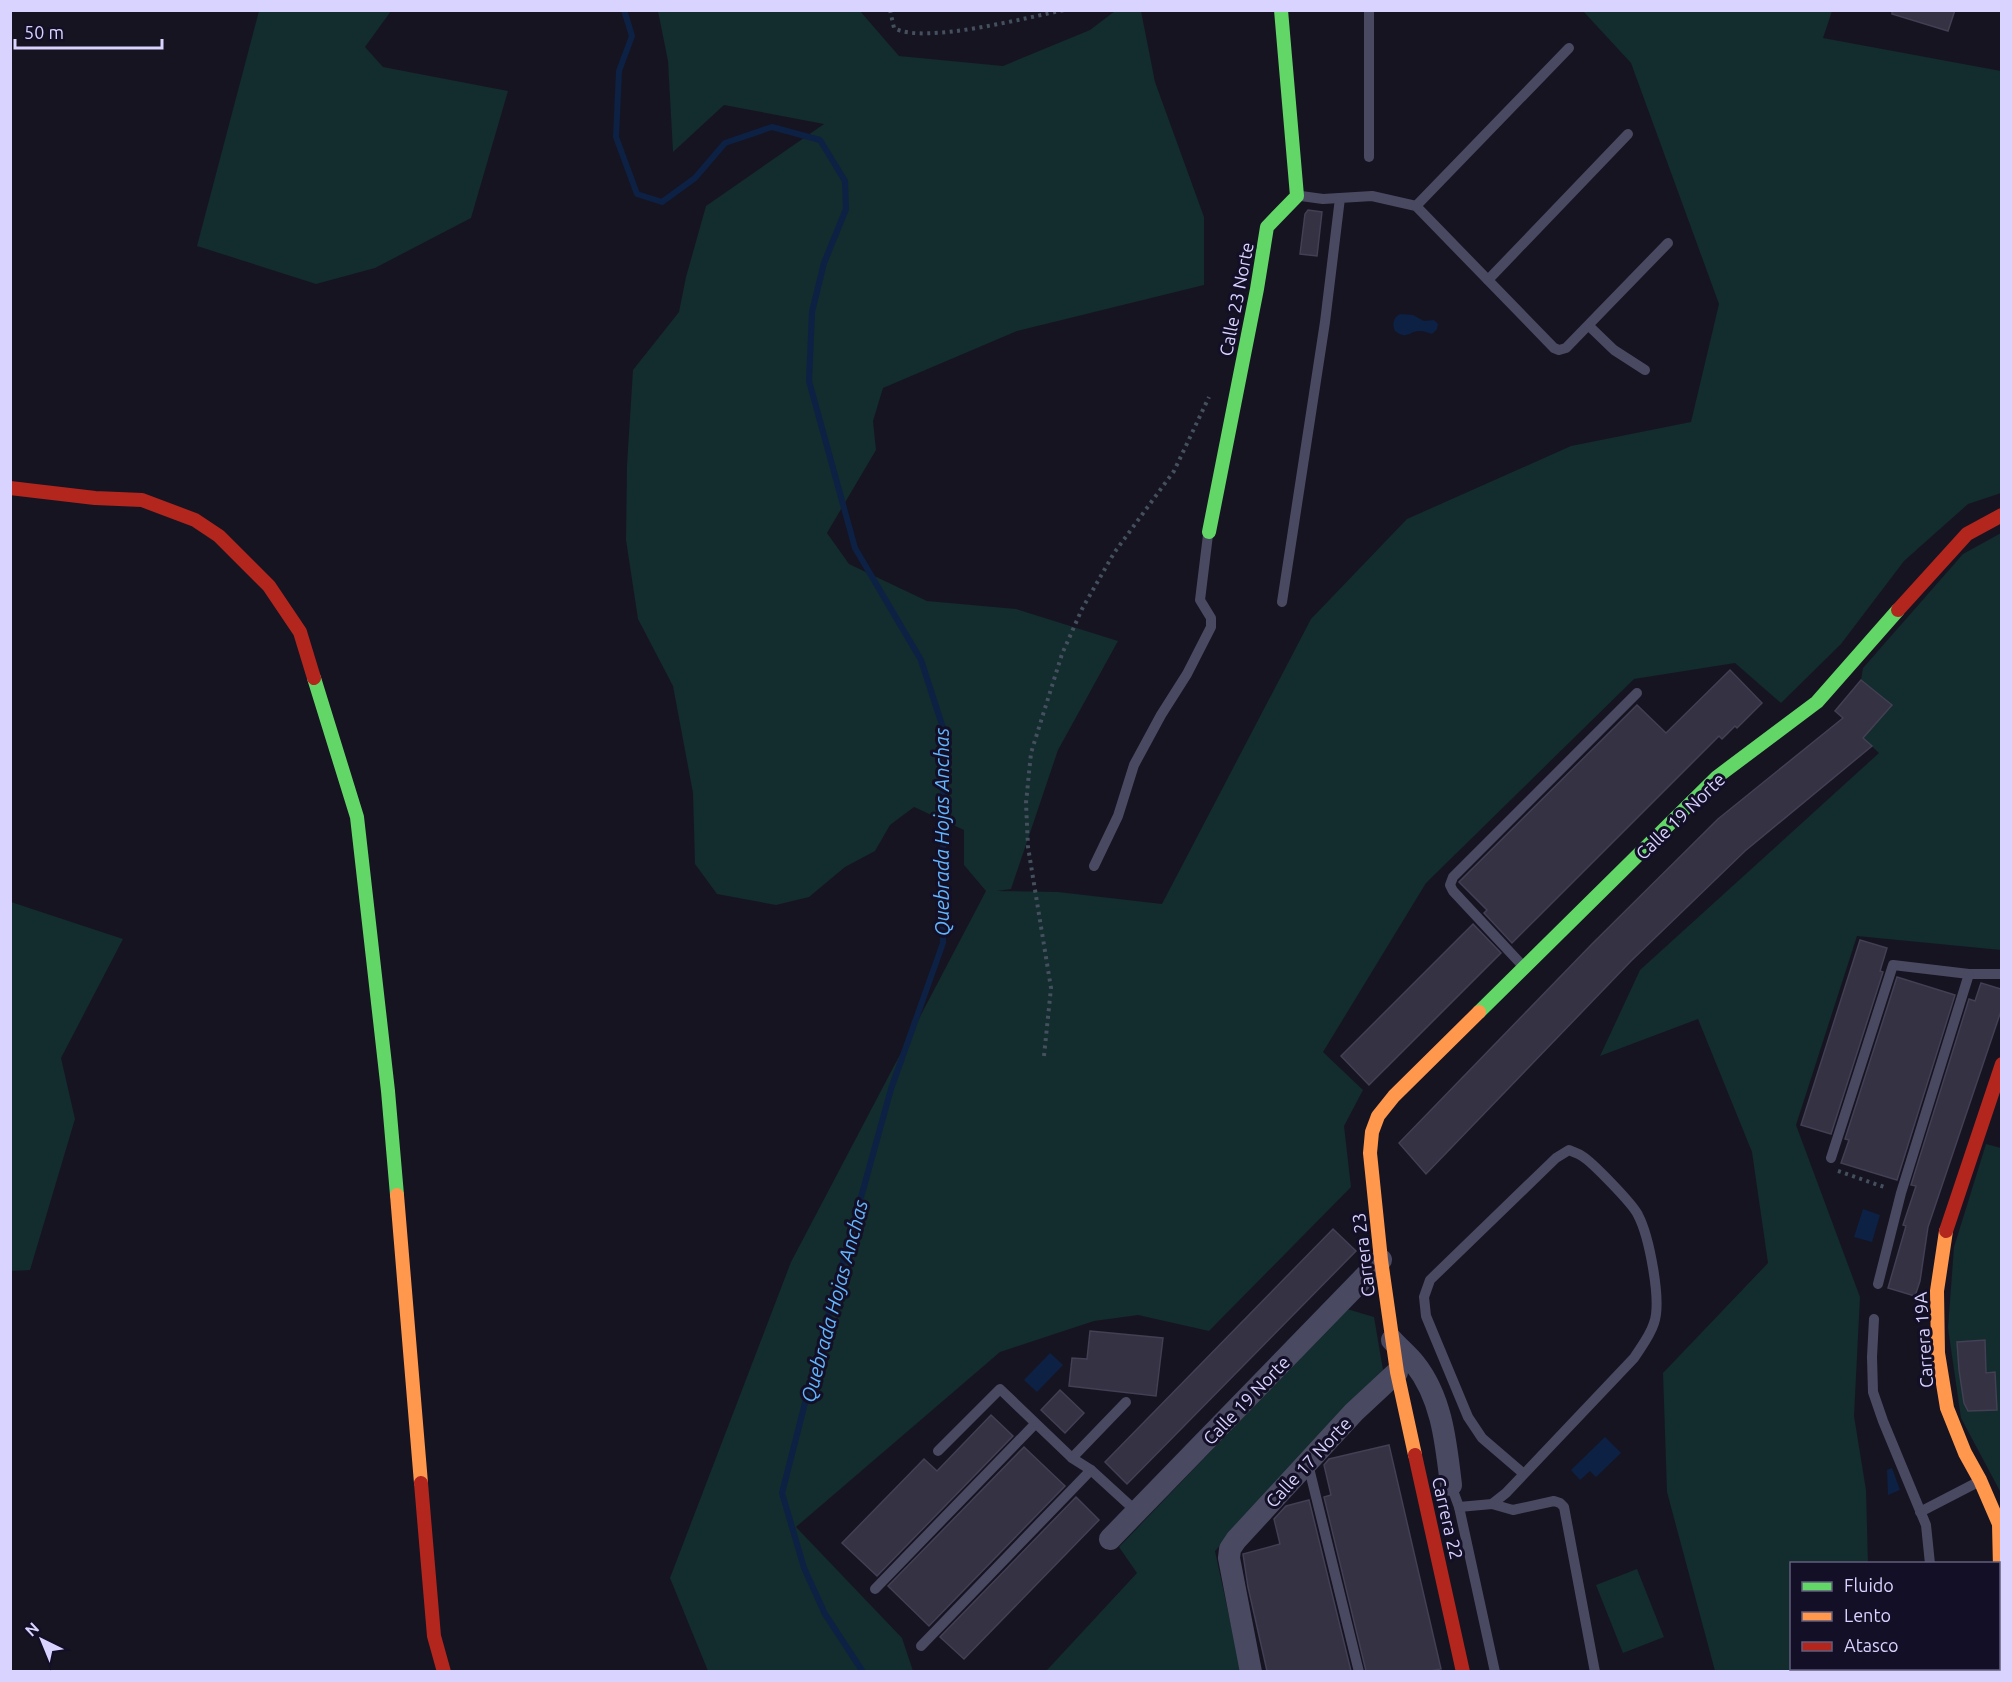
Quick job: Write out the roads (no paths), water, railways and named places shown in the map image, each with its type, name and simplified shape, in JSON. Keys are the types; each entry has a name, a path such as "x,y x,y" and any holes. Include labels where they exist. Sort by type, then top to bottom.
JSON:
{"street":[{"path":"1281,10 1297,196"},
{"name":"Calle 23 Norte","path":"1209,532 1267,227 1297,196"},
{"path":"10,488 85,497 142,500 195,520 219,536 269,586 300,632 357,817 388,1091 434,1636 444,1671"},
{"name":"Calle 19 Norte","path":"1372,1132 1378,1116 1394,1096 1526,969 1717,777 1817,702 1967,534 2001,515"},
{"name":"Carrera 19A","path":"2000,1562 1999,1524 1980,1480 1965,1453 1947,1408 1938,1353 1936,1291 1945,1233 2001,1064"},
{"name":"Carrera 23","path":"1372,1132 1370,1153 1396,1372"},
{"name":"Calle 19 Norte","path":"1110,1539 1382,1260"},
{"path":"1392,1340 1415,1365 1430,1389 1444,1429 1451,1485"},
{"name":"Calle 17 Norte","path":"1251,1671 1229,1558 1230,1549 1354,1412 1396,1372"},
{"name":"Carrera 22","path":"1396,1372 1463,1671"},
{"name":"Carrera 19A","path":"2000,1569 2001,1614"}],"lane":[{"path":"1369,10 1369,157"},
{"path":"1416,206 1569,48"},
{"path":"1488,280 1628,134"},
{"path":"1297,196 1323,199 1372,196 1416,206 1554,348 1559,350 1566,348 1668,243"},
{"path":"1282,602 1325,322 1340,198"},
{"path":"1588,326 1614,350 1645,370"},
{"path":"1094,866 1118,816 1134,765 1161,715 1187,674 1211,627 1211,618 1200,600 1209,532"},
{"path":"1526,969 1453,891 1450,885 1453,877 1637,693"},
{"path":"1831,1158 1893,965 1969,974 2001,975"},
{"path":"1878,1284 1901,1193 1969,974"},
{"path":"1492,1504 1506,1493 1634,1359 1655,1322 1658,1297 1644,1228 1638,1213 1627,1199 1583,1156 1569,1150 1556,1158 1430,1280 1424,1297 1426,1316 1468,1417 1482,1438 1524,1474"},
{"path":"1874,1319 1873,1392 1926,1525 1930,1562"},
{"path":"938,1451 1000,1389 1072,1458 1091,1470 1137,1512"},
{"path":"1072,1458 1126,1402"},
{"path":"875,1589 1035,1424"},
{"path":"1308,1464 1359,1671"},
{"path":"921,1646 1091,1470"},
{"path":"1920,1512 1980,1480"},
{"path":"1451,1485 1459,1507 1495,1671"},
{"path":"1459,1507 1492,1504 1513,1510 1554,1501 1560,1503 1564,1508 1595,1671"}],"water":[{"path":"1400,314 1413,315 1424,321 1434,320 1438,324 1437,329 1432,334 1421,331 1406,335 1399,334 1395,331 1393,324"},
{"path":"1863,1209 1880,1215 1872,1242 1854,1237"},
{"path":"1050,1353 1063,1365 1037,1392 1024,1380"},
{"path":"1605,1437 1621,1453 1596,1477 1590,1471 1580,1480 1571,1470"},
{"path":"1892,1468 1900,1490 1888,1495 1887,1470"}],"waterway":[{"name":"Quebrada Hojas Anchas","path":"624,10 632,36 619,71 616,137 637,194 662,202 695,178 725,143 772,127 820,140 845,181 846,209 824,263 812,312 809,381 855,548 921,660 943,728 943,943 891,1089 817,1356 782,1493 804,1568 825,1614 863,1672"}]}
